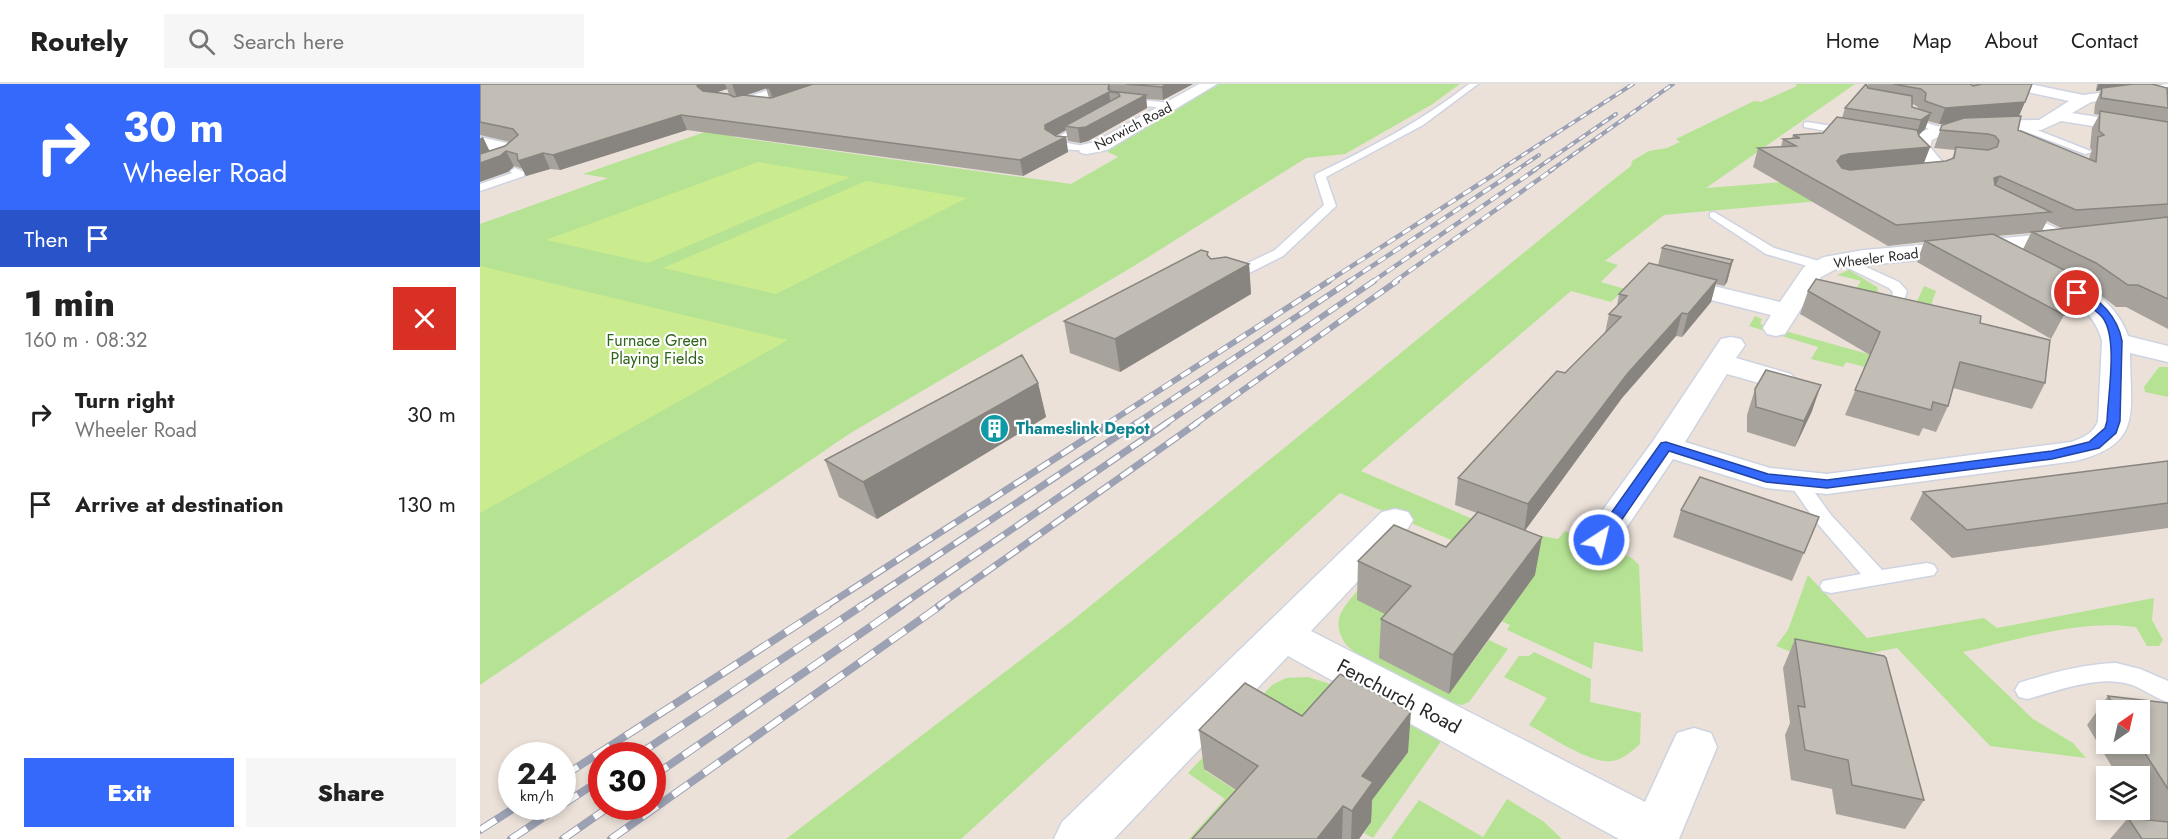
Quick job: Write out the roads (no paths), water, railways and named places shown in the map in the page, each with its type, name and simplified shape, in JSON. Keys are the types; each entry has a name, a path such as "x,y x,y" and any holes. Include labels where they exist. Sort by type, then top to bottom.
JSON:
{"street":[{"path":"736,104 802,84"},
{"name":"Norwich Road","path":"1087,149 1101,146 1210,84"},
{"path":"1999,89 2018,85 2081,99 2154,90"},
{"path":"1919,147 1924,137 1944,130 2041,125 2081,99"},
{"path":"2058,116 2168,133"},
{"path":"480,142 514,150 480,165"},
{"path":"1919,147 1949,158"},
{"path":"1886,178 1938,172 1939,168 1919,147"},
{"path":"480,165 515,171"},
{"name":"Wheeler Road","path":"1655,279 1782,320 1812,272 1832,263 2081,238"},
{"path":"1666,446 1738,471 1798,483 1855,482 2052,455 2094,445 2111,430 2114,421 2116,341 2109,318 2089,300 1989,247"},
{"path":"2116,341 2168,354"},
{"path":"1599,540 1666,446 1726,354 1781,380"},
{"path":"1080,839 1395,520"},
{"name":"Fenchurch Road","path":"1283,634 1654,836 1695,747"}],"lane":[{"path":"1218,284 1279,253 1330,206 1320,176 1348,163 1450,104 1474,84"},
{"path":"1115,100 1171,106"},
{"path":"736,104 768,107"},
{"path":"1906,106 1915,111 1911,120 1944,130"},
{"path":"1087,149 1056,145 1054,142 1095,120"},
{"path":"1807,125 1864,134"},
{"path":"2019,126 2088,153"},
{"path":"480,188 520,174 515,171"},
{"path":"2011,210 2081,238"},
{"path":"1714,215 1770,251 1832,263 1894,285 1900,291 1897,303"},
{"path":"1798,483 1824,519 1877,578"},
{"path":"1831,586 1927,570"},
{"path":"2027,690 2108,670 2139,677 2168,693"}],"railway":[{"path":"1498,171 1633,84"},
{"path":"1550,171 1673,84"},
{"path":"1533,171 1616,114"},
{"path":"1515,171 1539,155"},
{"path":"1327,282 1501,170"},
{"path":"1348,282 1517,170"},
{"path":"1372,282 1535,170"},
{"path":"1394,282 1552,170"},
{"path":"1107,424 1329,281"},
{"path":"1135,424 1350,281"},
{"path":"1165,424 1374,281"},
{"path":"1195,424 1397,281"},
{"path":"826,606 1110,423"},
{"path":"861,606 1137,423"},
{"path":"900,606 1167,423"},
{"path":"938,606 1197,423"},
{"path":"576,768 828,605"},
{"path":"657,742 863,605"},
{"path":"666,767 902,605"},
{"path":"611,839 941,605"},
{"path":"576,796 588,788"},
{"path":"480,830 498,818"},
{"path":"511,839 540,820"},
{"path":"563,839 590,820"}],"place":[{"name":"Thameslink Depot","path":"995,428"}],"park label":[{"name":"Furnace Green Playing Fields","path":"657,349"}]}
